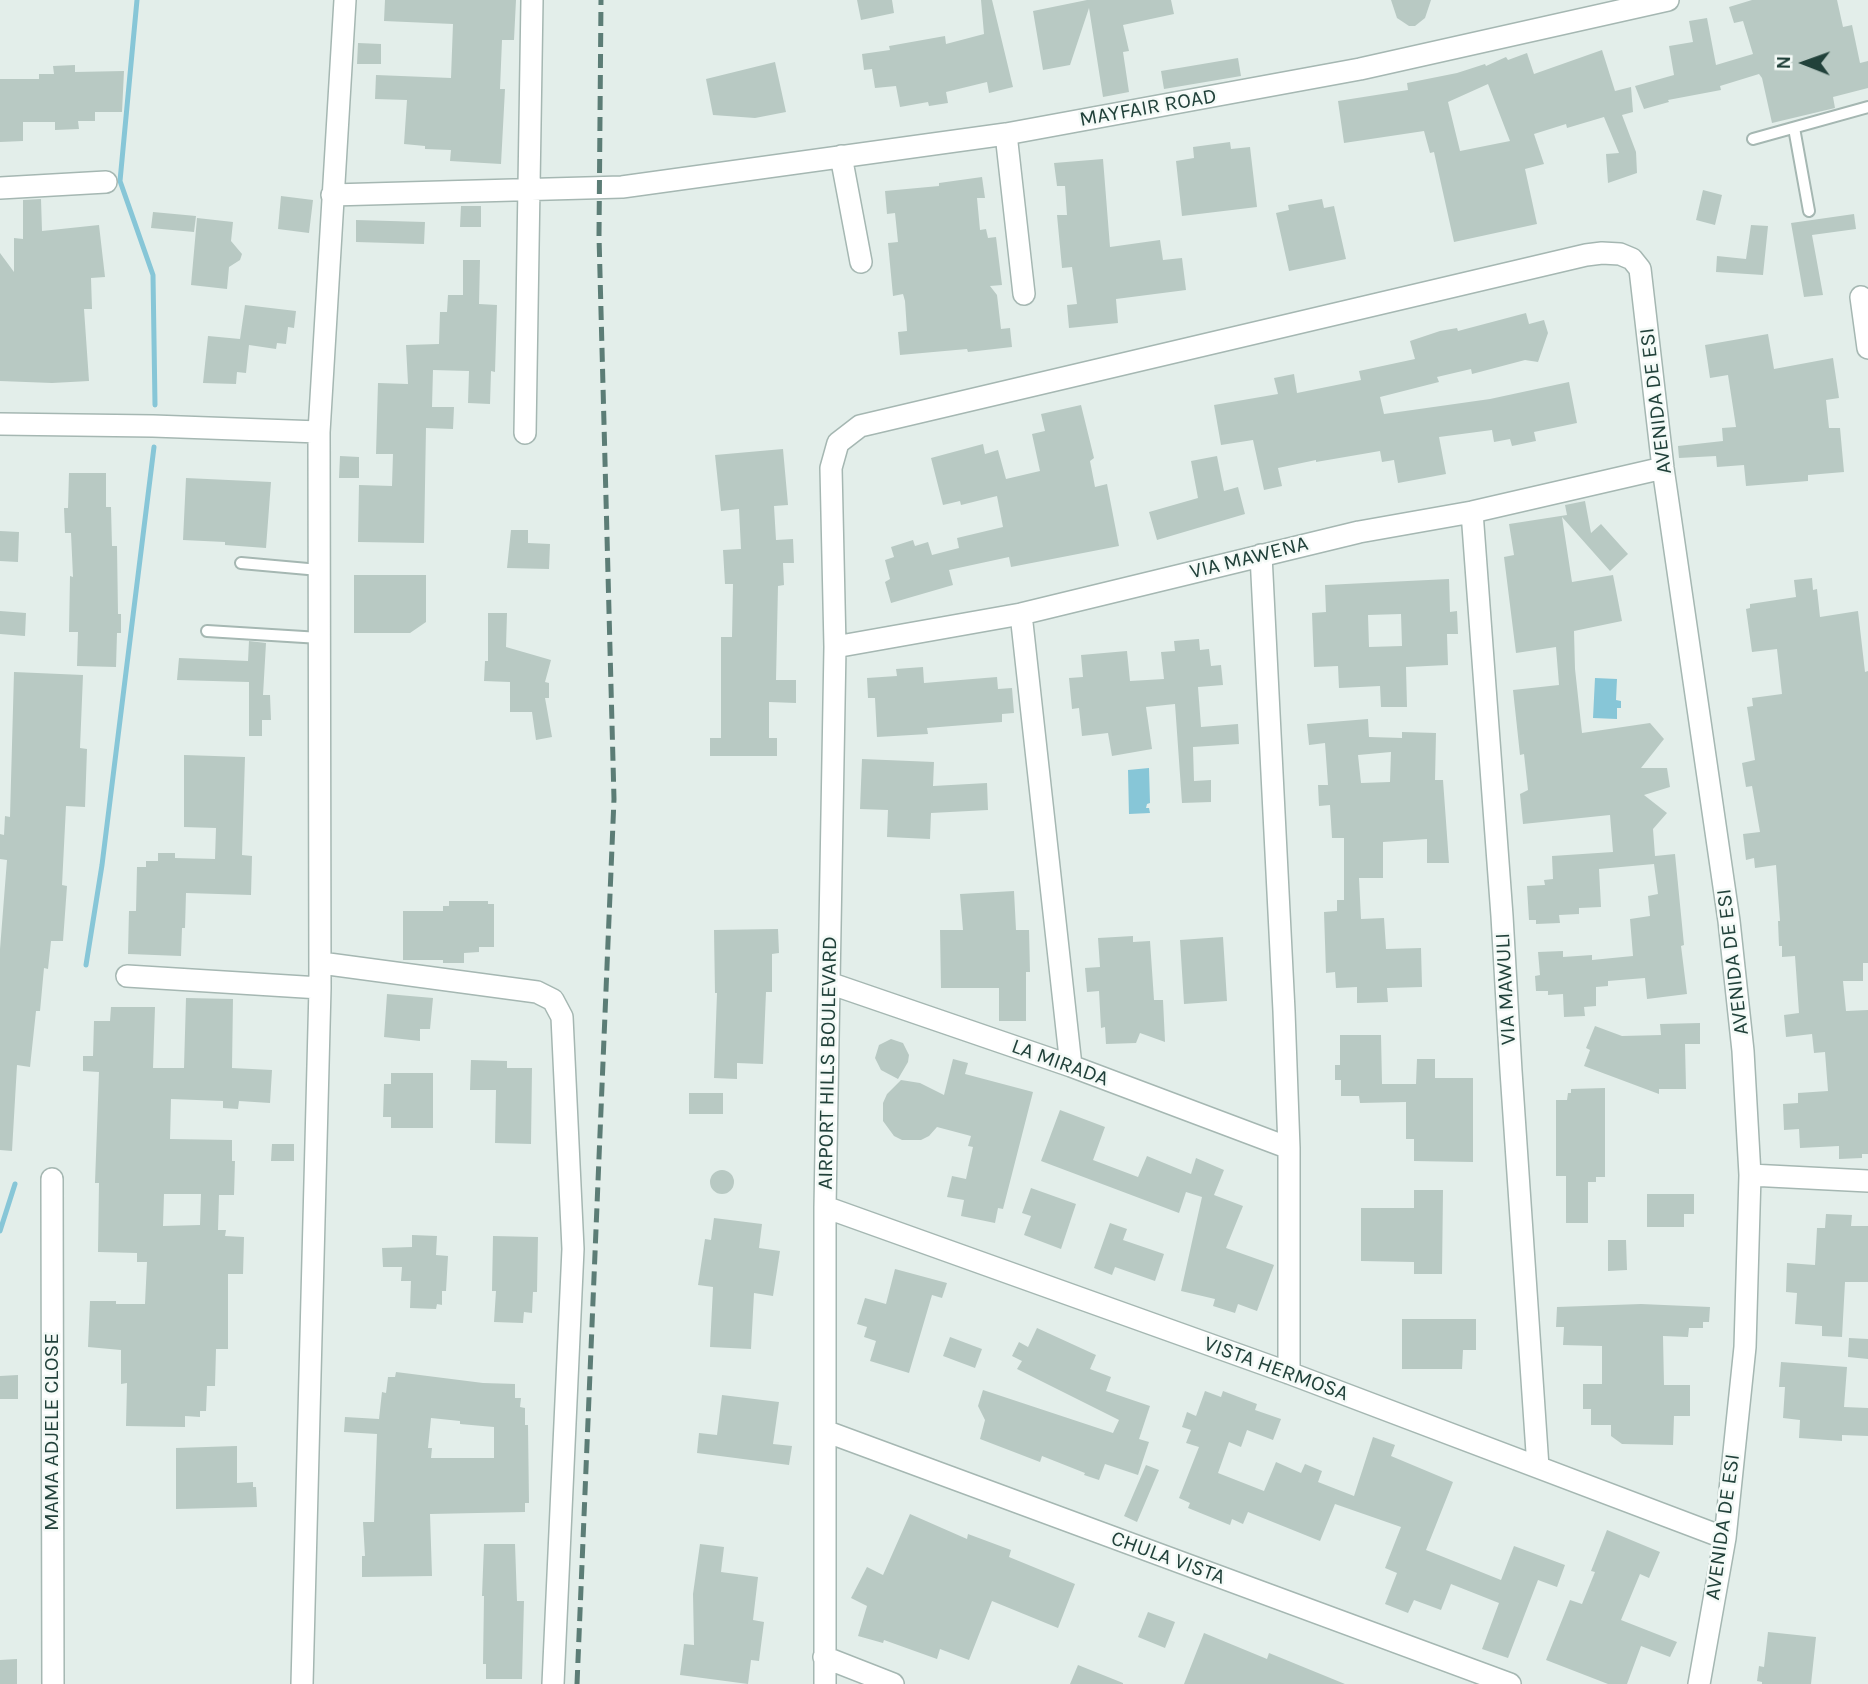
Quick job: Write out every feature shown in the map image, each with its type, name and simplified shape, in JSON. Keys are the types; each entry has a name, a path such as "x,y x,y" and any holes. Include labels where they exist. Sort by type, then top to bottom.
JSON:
{"street":[{"path":"302,1684 321,963 319,432 345,0"},
{"path":"525,433 532,0"},
{"name":"MAYFAIR ROAD","path":"332,195 622,187 1006,134 1360,69 1668,0"},
{"path":"1006,134 1024,294"},
{"path":"841,156 860,262"},
{"path":"0,188 106,182"},
{"name":"AIRPORT HILLS BOULEVARD","path":"825,1684 825,1207 835,647 831,468 838,443 860,426 1586,254 1620,254"},
{"name":"AVENIDA DE ESI","path":"1620,254 1632,259 1640,269 1663,468 1729,921 1743,1051 1750,1175 1745,1347 1725,1538 1699,1684"},
{"path":"1861,297 1868,348"},
{"path":"0,424 319,432"},
{"name":"VIA MAWENA","path":"835,647 1021,614 1359,532 1472,512 1663,468"},
{"name":"VIA MAWULI","path":"1472,512 1538,1467"},
{"path":"1261,555 1289,1149 1289,1373"},
{"path":"1021,614 1071,1066"},
{"path":"321,963 537,992 553,1000 562,1017 573,1249 553,1684"},
{"path":"127,976 320,988"},
{"name":"LA MIRADA","path":"830,983 1071,1066 1289,1149"},
{"path":"1750,1175 1868,1181"},
{"name":"MAMA ADJELE CLOSE","path":"52,1179 53,1684"},
{"name":"VISTA HERMOSA","path":"825,1207 1289,1373 1725,1538"},
{"name":"CHULA VISTA","path":"825,1431 1510,1684"},
{"path":"824,1657 894,1684"}],"lane":[{"path":"1753,139 1868,107"},
{"path":"1794,128 1809,211"},
{"path":"241,563 319,569"},
{"path":"206,631 320,638"}],"water":[{"path":"1595,678 1617,679 1616,700 1621,701 1621,708 1617,708 1617,719 1593,718"},
{"path":"1149,768 1150,803 1146,808 1149,808 1150,813 1129,814 1128,770"}],"building":[{"path":"385,0 516,0 514,40 502,40 500,89 505,89 501,164 450,161 451,150 425,149 425,146 404,144 407,100 375,99 376,75 451,78 453,24 384,21"},
{"path":"857,0 892,0 894,13 861,20"},
{"path":"981,0 992,0 1013,87 989,93 987,82 946,92 948,103 929,106 928,102 900,107 896,86 875,88 872,69 864,70 862,54 945,36 946,44 984,34"},
{"path":"1087,0 1171,0 1174,14 1123,25 1129,51 1123,52 1129,92 1103,97 1089,8 1070,65 1043,70 1033,11"},
{"path":"1391,0 1431,0 1425,18 1415,26 1409,26 1397,18"},
{"path":"1752,0 1837,0 1843,27 1852,25 1860,63 1868,61 1868,88 1833,97 1835,108 1772,123 1759,74 1720,86 1721,90 1668,100 1669,102 1644,109 1635,86 1674,75 1669,46 1693,42 1689,21 1707,18 1716,65 1753,54 1743,21 1734,23 1729,7"},
{"path":"358,43 381,44 381,64 357,64"},
{"path":"1602,50 1615,91 1631,87 1633,112 1622,115 1636,152 1637,173 1608,183 1606,154 1619,153 1604,117 1567,128 1566,124 1534,134 1544,164 1525,169 1537,224 1454,242 1434,152 1430,153 1424,131 1344,143 1338,101 1408,90 1407,83 1457,73 1485,64 1486,66 1506,57 1508,60 1527,53 1534,74","holes":["1488,84 1510,141 1460,151 1448,102"]},
{"path":"1238,58 1241,76 1164,89 1161,71"},
{"path":"775,62 786,112 755,118 713,115 706,79"},
{"path":"75,65 75,72 124,71 122,112 95,112 95,121 78,121 79,129 55,130 55,122 23,122 23,141 0,142 0,79 39,79 39,74 54,74 53,66"},
{"path":"1230,142 1231,149 1250,147 1257,207 1182,216 1176,161 1194,158 1193,147"},
{"path":"1103,159 1110,247 1160,240 1163,260 1182,258 1186,290 1116,299 1118,323 1069,328 1067,305 1077,304 1072,267 1062,268 1057,215 1067,215 1065,186 1057,186 1054,163"},
{"path":"982,177 985,198 977,198 980,230 986,229 988,238 996,237 1002,285 990,286 997,295 1001,329 1010,328 1012,347 900,355 898,332 907,331 905,301 903,294 893,296 888,243 898,242 895,213 887,214 885,191 939,186 939,183"},
{"path":"1703,190 1722,195 1715,225 1696,220"},
{"path":"281,196 313,200 309,233 278,229"},
{"path":"41,199 42,231 99,225 105,277 91,278 92,309 84,309 89,381 0,381 0,253 14,272 14,238 23,239 23,200"},
{"path":"1322,199 1324,208 1334,206 1346,259 1289,271 1276,213 1289,210 1288,205"},
{"path":"461,206 481,206 481,227 460,227"},
{"path":"153,212 196,216 194,232 151,228"},
{"path":"1854,214 1856,229 1812,235 1823,295 1804,297 1791,223"},
{"path":"197,218 233,222 231,241 242,254 240,260 229,267 227,289 191,285"},
{"path":"356,220 425,222 424,244 356,242"},
{"path":"1751,225 1768,226 1763,275 1716,272 1717,256 1746,259"},
{"path":"463,260 480,260 479,304 497,305 495,372 491,371 490,404 468,403 469,371 433,370 432,407 454,407 453,429 426,428 424,543 358,542 359,485 392,486 393,454 376,454 378,383 408,384 406,345 439,344 440,312 447,312 448,295 463,295"},
{"path":"245,305 296,311 294,328 288,327 286,344 277,343 276,349 249,345 246,373 237,372 236,384 203,383 208,336 240,339"},
{"path":"1526,313 1529,324 1544,320 1548,333 1538,362 1525,360 1472,374 1471,369 1437,377 1439,382 1380,397 1384,414 1490,399 1569,382 1577,423 1534,432 1536,441 1512,446 1510,439 1494,442 1492,430 1439,437 1446,474 1398,483 1394,460 1382,462 1380,451 1278,468 1282,486 1264,490 1253,440 1221,445 1214,405 1278,394 1274,378 1294,374 1297,393 1361,380 1359,371 1415,359 1410,341 1440,331 1457,328 1458,331"},
{"path":"1768,334 1774,369 1833,358 1839,398 1826,400 1829,428 1840,428 1844,472 1808,475 1808,481 1746,486 1744,465 1717,467 1716,456 1679,458 1678,446 1723,441 1722,428 1736,427 1728,375 1710,378 1705,345"},
{"path":"1081,405 1094,458 1090,461 1095,487 1107,484 1119,546 1011,567 1009,557 949,570 953,585 891,603 885,582 890,579 885,560 894,557 891,547 913,540 915,546 928,542 932,555 959,548 957,538 1003,527 997,496 961,505 960,501 943,505 931,458 983,444 985,454 998,450 1006,479 1040,471 1032,434 1045,431 1041,414"},
{"path":"783,449 788,505 774,506 776,540 793,539 794,563 783,563 784,585 778,586 776,680 796,680 796,703 769,702 769,738 777,738 777,756 710,756 710,738 721,738 721,637 732,637 733,584 725,584 723,550 741,549 739,509 721,511 715,455"},
{"path":"340,456 359,457 359,478 339,478"},
{"path":"1217,456 1224,491 1238,487 1245,514 1157,540 1149,512 1198,498 1191,461"},
{"path":"69,473 106,473 106,507 111,507 112,546 117,546 118,614 121,614 121,633 117,633 116,667 77,666 78,632 69,632 70,576 73,577 71,533 65,533 64,508 68,508"},
{"path":"186,478 271,482 266,548 183,540"},
{"path":"1585,501 1591,533 1601,524 1628,554 1610,571 1562,517 1572,582 1613,575 1622,621 1574,631 1582,733 1650,723 1664,739 1641,768 1667,768 1670,787 1644,795 1667,813 1653,829 1655,856 1675,854 1687,994 1647,999 1645,978 1608,981 1608,986 1596,987 1596,1006 1584,1007 1585,1016 1564,1017 1563,994 1548,995 1548,991 1536,991 1535,976 1540,975 1538,952 1563,951 1563,957 1592,955 1592,960 1633,956 1630,919 1650,916 1648,896 1658,894 1654,864 1599,869 1601,907 1579,908 1579,914 1559,915 1560,923 1536,924 1536,920 1529,920 1527,886 1545,885 1544,880 1553,879 1552,856 1613,852 1610,815 1523,824 1520,794 1528,790 1524,754 1520,755 1513,690 1559,685 1556,647 1516,653 1504,557 1514,555 1509,524 1567,515 1565,505"},
{"path":"511,530 528,530 528,543 550,544 549,569 507,568"},
{"path":"0,531 19,532 18,562 0,561"},
{"path":"354,575 426,575 426,622 410,633 354,633"},
{"path":"1812,578 1813,590 1817,589 1820,617 1858,611 1865,672 1868,671 1868,963 1863,963 1863,981 1843,981 1846,1011 1868,1010 1868,1154 1862,1154 1862,1158 1839,1159 1839,1146 1800,1148 1799,1129 1784,1130 1783,1104 1798,1103 1798,1093 1828,1091 1825,1052 1814,1053 1812,1034 1786,1037 1784,1015 1799,1013 1795,956 1782,957 1782,946 1779,946 1776,865 1755,868 1754,858 1746,860 1743,834 1760,832 1752,786 1746,787 1742,763 1755,760 1747,707 1753,706 1752,698 1782,694 1777,649 1752,652 1746,609 1750,608 1750,604 1796,597 1794,580"},
{"path":"1449,579 1450,612 1457,611 1458,634 1447,634 1448,665 1406,667 1407,707 1381,707 1380,686 1339,688 1338,666 1314,667 1312,613 1326,612 1325,585","holes":["1401,614 1402,646 1369,647 1368,615"]},
{"path":"0,611 26,613 25,636 0,634"},
{"path":"488,613 507,613 506,647 551,660 545,682 549,683 549,698 545,698 552,737 536,740 532,712 510,712 510,682 484,681 485,661 488,661"},
{"path":"1199,639 1200,650 1209,649 1211,666 1221,665 1223,685 1198,687 1201,727 1238,724 1239,744 1193,747 1194,781 1211,780 1211,802 1182,803 1175,704 1146,707 1152,749 1112,756 1108,733 1082,736 1079,708 1072,709 1069,678 1083,677 1081,655 1127,651 1130,681 1164,679 1161,652 1175,651 1174,641"},
{"path":"249,641 266,643 263,695 270,695 271,720 262,720 262,736 249,736 249,682 177,680 179,658 248,661"},
{"path":"923,667 924,683 997,677 998,689 1012,688 1014,713 1002,714 1002,722 927,728 928,734 877,737 875,698 868,698 867,678 897,676 896,669"},
{"path":"14,672 83,675 80,748 87,749 85,807 66,806 62,885 67,886 63,941 51,941 48,969 44,968 40,1011 36,1011 30,1067 17,1065 12,1151 0,1150 0,949 7,860 0,859 0,834 4,835 5,816 10,817"},
{"path":"1368,719 1369,737 1402,738 1402,732 1436,733 1435,780 1443,780 1449,863 1427,863 1427,839 1383,842 1383,878 1359,878 1361,919 1384,918 1386,949 1421,948 1422,987 1387,988 1388,1002 1357,1003 1357,987 1336,988 1335,972 1326,973 1324,912 1337,911 1337,900 1344,900 1344,838 1332,838 1330,805 1319,806 1318,785 1328,785 1325,743 1309,745 1307,724","holes":["1391,752 1390,782 1361,783 1358,755"]},
{"path":"184,755 245,757 242,855 252,856 251,895 186,893 181,956 128,954 129,911 136,911 137,867 146,867 146,861 158,861 158,853 175,853 175,858 215,859 216,828 184,827"},
{"path":"862,759 934,762 933,786 987,783 988,810 931,813 930,839 887,837 888,810 860,809"},
{"path":"1014,891 1016,930 1029,930 1030,972 1026,972 1026,1021 999,1021 999,988 941,988 940,930 963,930 960,894"},
{"path":"449,901 488,901 488,904 494,904 494,947 479,947 479,952 464,953 464,963 403,960 403,911 443,911 443,906 449,906"},
{"path":"778,929 779,953 772,954 772,992 766,992 763,1064 737,1063 737,1079 714,1078 717,993 714,930"},
{"path":"1133,936 1133,942 1150,941 1154,1000 1163,1000 1165,1042 1140,1033 1136,1043 1106,1044 1105,1027 1101,1028 1099,991 1087,992 1085,968 1100,967 1098,938"},
{"path":"1223,937 1227,1001 1184,1004 1180,940"},
{"path":"387,994 433,998 430,1029 420,1029 420,1041 384,1037"},
{"path":"186,998 233,999 232,1068 272,1070 270,1103 239,1101 238,1109 223,1108 223,1101 171,1099 170,1139 232,1140 232,1161 235,1161 234,1195 219,1195 218,1230 226,1230 225,1236 244,1237 243,1274 228,1274 228,1349 216,1349 215,1386 207,1386 206,1411 200,1411 200,1417 185,1416 185,1427 126,1426 127,1383 121,1384 121,1350 88,1347 90,1301 145,1304 147,1262 137,1262 137,1253 98,1252 99,1183 95,1183 99,1072 83,1071 83,1056 93,1056 94,1021 110,1021 111,1007 155,1007 153,1068 184,1068","holes":["164,1194 201,1194 200,1225 163,1226"]},
{"path":"1700,1023 1700,1044 1685,1044 1686,1089 1659,1089 1659,1094 1584,1066 1590,1050 1586,1048 1595,1026 1622,1036 1661,1035 1660,1024"},
{"path":"1340,1035 1381,1035 1382,1084 1416,1084 1417,1059 1435,1059 1435,1078 1473,1078 1473,1162 1414,1161 1414,1139 1406,1139 1406,1102 1360,1103 1359,1096 1341,1096 1341,1080 1335,1080 1335,1065 1340,1065"},
{"path":"891,1039 903,1043 909,1055 898,1079 881,1070 875,1058 879,1045"},
{"path":"953,1059 968,1063 965,1074 1033,1092 1003,1209 998,1208 995,1223 961,1216 964,1200 947,1197 952,1176 966,1179 973,1147 968,1146 971,1136 937,1127 921,1140 902,1140 894,1136 883,1121 883,1103 887,1094 901,1080 920,1083 944,1095"},
{"path":"471,1060 507,1061 507,1068 532,1068 531,1144 495,1143 496,1090 470,1090"},
{"path":"391,1073 433,1073 433,1128 391,1128 391,1117 383,1117 384,1084 391,1084"},
{"path":"1605,1088 1605,1177 1596,1177 1596,1182 1588,1182 1588,1223 1566,1223 1566,1176 1556,1176 1556,1100 1567,1100 1571,1089"},
{"path":"689,1093 723,1093 723,1114 689,1114"},
{"path":"1060,1110 1105,1127 1093,1160 1138,1177 1147,1156 1191,1174 1196,1158 1224,1170 1214,1195 1243,1206 1226,1248 1274,1265 1257,1311 1238,1304 1235,1313 1213,1306 1215,1299 1181,1291 1202,1197 1186,1192 1179,1213 1041,1161"},
{"path":"272,1144 294,1144 294,1161 271,1161"},
{"path":"722,1170 730,1174 734,1182 730,1190 722,1194 714,1190 710,1182 714,1174"},
{"path":"1031,1188 1076,1204 1061,1249 1024,1235 1031,1216 1022,1213"},
{"path":"1414,1190 1443,1190 1442,1274 1414,1274 1414,1262 1361,1261 1361,1208 1414,1208"},
{"path":"1647,1194 1694,1194 1694,1214 1684,1214 1684,1227 1647,1227"},
{"path":"1826,1214 1852,1215 1851,1226 1868,1226 1868,1282 1845,1282 1842,1337 1822,1336 1822,1326 1795,1324 1797,1293 1786,1292 1787,1263 1815,1265 1817,1228 1825,1228"},
{"path":"714,1218 762,1224 759,1248 780,1251 773,1296 754,1293 751,1349 710,1347 713,1287 698,1285 705,1239 711,1240"},
{"path":"1110,1223 1127,1229 1123,1240 1164,1254 1155,1281 1115,1267 1112,1275 1094,1268"},
{"path":"412,1235 437,1236 436,1255 448,1256 446,1291 442,1291 442,1305 437,1304 436,1309 410,1308 411,1281 401,1281 402,1267 383,1267 382,1248 412,1247"},
{"path":"493,1236 538,1237 537,1292 533,1292 532,1313 524,1312 523,1323 494,1322 496,1291 492,1291"},
{"path":"1608,1240 1626,1240 1627,1270 1608,1271"},
{"path":"895,1269 947,1283 942,1298 932,1295 909,1373 870,1361 876,1341 864,1337 867,1327 857,1324 865,1298 886,1304"},
{"path":"1641,1304 1710,1307 1709,1322 1703,1322 1703,1328 1689,1328 1688,1337 1663,1336 1664,1385 1690,1385 1690,1416 1674,1416 1673,1445 1622,1444 1611,1436 1611,1425 1591,1425 1591,1409 1583,1409 1583,1384 1602,1384 1602,1346 1563,1345 1564,1327 1556,1327 1557,1307"},
{"path":"1402,1319 1476,1319 1476,1350 1463,1350 1462,1369 1402,1369"},
{"path":"1037,1328 1096,1355 1090,1369 1111,1377 1106,1391 1150,1406 1139,1439 1149,1442 1138,1475 1105,1464 1099,1480 1042,1456 1040,1462 980,1439 985,1420 978,1406 983,1390 1113,1433 1119,1420 1017,1369 1022,1361 1012,1356 1019,1342 1028,1347"},
{"path":"950,1337 982,1349 975,1368 943,1356"},
{"path":"1849,1338 1868,1339 1868,1359 1848,1357"},
{"path":"1781,1362 1847,1367 1844,1407 1868,1408 1868,1436 1842,1435 1842,1441 1799,1438 1800,1420 1783,1418 1785,1387 1779,1387"},
{"path":"396,1372 483,1383 515,1384 515,1398 521,1398 520,1407 525,1408 525,1425 528,1425 529,1503 525,1503 525,1512 430,1514 432,1576 362,1577 362,1556 365,1556 363,1522 374,1522 377,1434 344,1432 345,1417 379,1419 382,1392 386,1393 388,1377 395,1377","holes":["431,1418 460,1421 460,1424 494,1427 494,1458 431,1458 432,1448 428,1448"]},
{"path":"18,1375 18,1399 0,1399 0,1376"},
{"path":"1205,1391 1221,1397 1223,1391 1257,1404 1255,1410 1281,1419 1273,1440 1247,1430 1241,1447 1229,1442 1218,1473 1264,1491 1276,1462 1301,1473 1305,1464 1322,1471 1318,1482 1354,1496 1373,1437 1395,1445 1391,1456 1453,1482 1426,1550 1501,1580 1514,1546 1565,1565 1557,1587 1538,1580 1508,1658 1482,1649 1499,1603 1451,1584 1441,1610 1414,1600 1408,1613 1385,1604 1397,1573 1385,1568 1401,1527 1335,1504 1320,1541 1248,1512 1243,1524 1232,1519 1230,1525 1188,1508 1190,1503 1179,1498 1199,1447 1186,1443 1191,1430 1182,1427 1187,1412 1196,1416"},
{"path":"722,1395 779,1402 773,1444 792,1446 789,1465 697,1453 699,1433 717,1435"},
{"path":"237,1446 237,1483 253,1482 253,1487 256,1487 257,1507 176,1509 176,1448"},
{"path":"1146,1465 1159,1470 1137,1522 1124,1516"},
{"path":"910,1514 967,1539 968,1534 1011,1550 1009,1557 1075,1584 1058,1628 992,1601 969,1660 940,1649 937,1659 884,1640 883,1643 858,1636 867,1606 851,1598 867,1567 883,1575"},
{"path":"1607,1530 1660,1552 1649,1578 1640,1574 1621,1620 1677,1642 1670,1657 1641,1646 1627,1684 1608,1684 1546,1660 1570,1600 1582,1604"},
{"path":"484,1544 515,1544 517,1601 524,1601 522,1679 486,1679 486,1664 483,1664"},
{"path":"700,1544 724,1547 721,1572 758,1577 753,1620 764,1622 759,1661 751,1660 748,1684 680,1675 684,1644 694,1645 693,1594"},
{"path":"1148,1612 1175,1622 1165,1648 1138,1637"},
{"path":"1768,1632 1816,1637 1811,1684 1762,1684 1757,1681 1759,1666 1764,1667"},
{"path":"1204,1633 1267,1659 1269,1653 1345,1684 1184,1684"},
{"path":"17,1659 17,1684 0,1684 0,1660"},
{"path":"1078,1665 1123,1683 1123,1684 1070,1684"}],"waterway":[{"path":"137,0 120,181 153,275 155,405"},
{"path":"86,965 102,865 154,447"},
{"path":"0,1231 15,1184"}],"railway":[{"path":"577,1684 614,799 599,236 601,0"}]}
